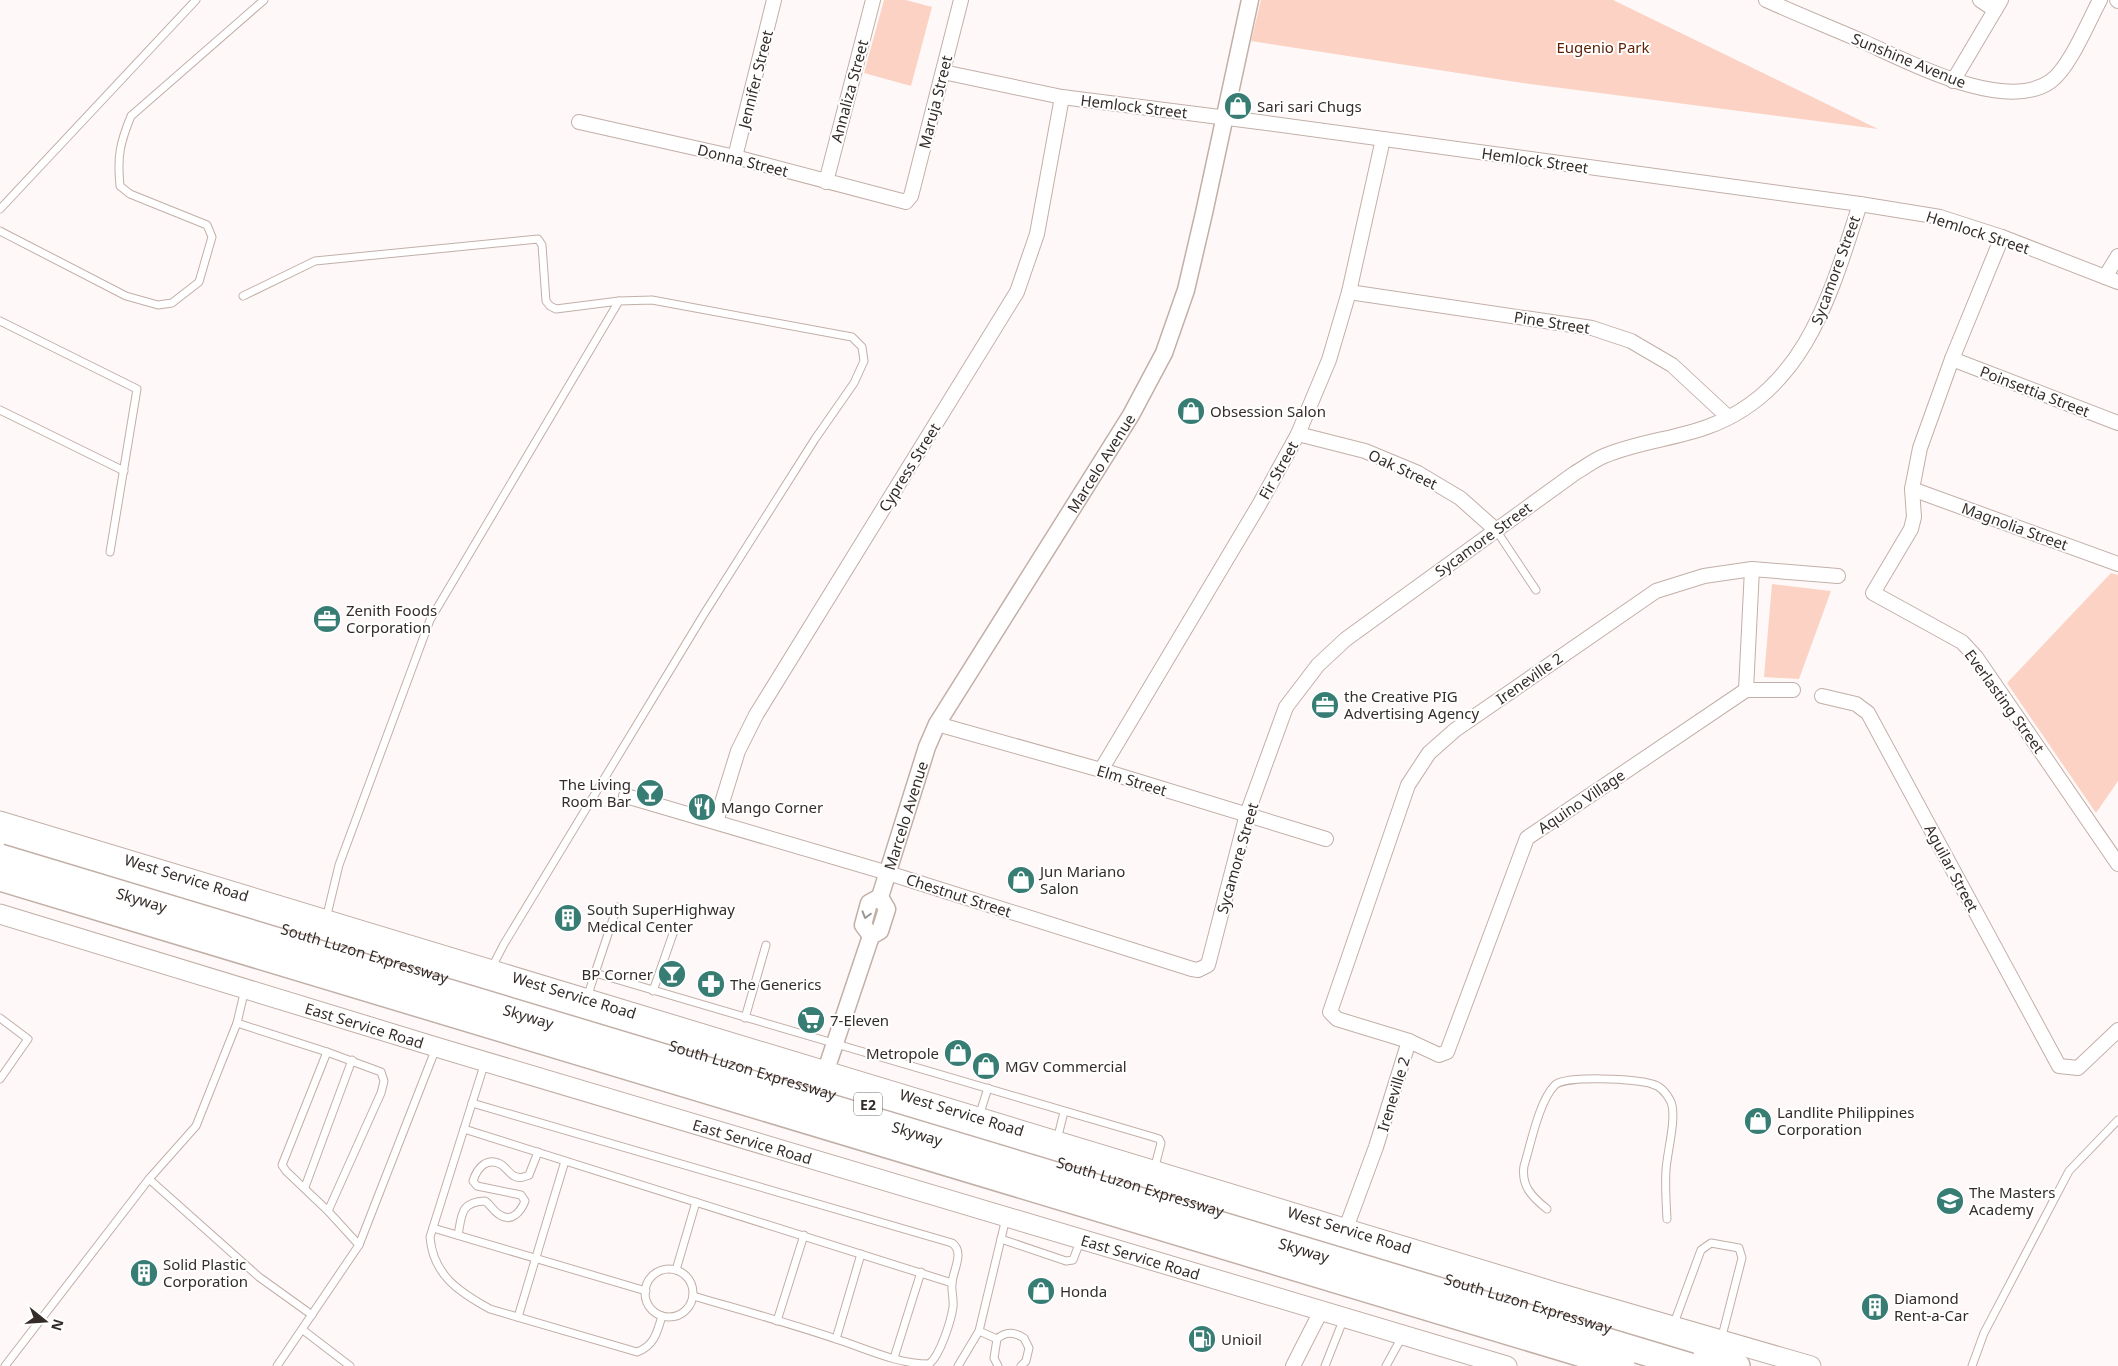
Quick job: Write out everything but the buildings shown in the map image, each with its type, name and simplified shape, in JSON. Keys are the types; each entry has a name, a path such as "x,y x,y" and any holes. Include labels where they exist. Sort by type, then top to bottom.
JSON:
{"highway":[{"name":"South Luzon Expressway","path":"0,844 821,1105 1581,1366"},
{"name":"Skyway","path":"0,857 1690,1366"},
{"name":"Skyway","path":"0,878 1622,1366"},
{"name":"South Luzon Expressway","path":"0,889 821,1105 1736,1366"}],"main road":[{"name":"West Service Road","path":"0,821 587,999 821,1105 979,1118 1811,1366"},
{"name":"East Service Road","path":"0,914 436,1047 1507,1366"}],"street":[{"name":"Jennifer Street","path":"735,158 774,0"},
{"name":"Annaliza Street","path":"826,182 873,0"},
{"name":"Maruja Street","path":"906,202 911,196 961,0"},
{"name":"Marcelo Avenue","path":"821,1105 834,1044 871,936 880,931 887,909 880,897 927,747 937,724 1131,415 1164,352 1186,290 1250,0"},
{"name":"Sunshine Avenue","path":"1766,0 1953,81 1998,91 2022,92 2040,87 2052,81 2063,70 2100,0"},
{"path":"1953,81 1998,5 1980,0"},
{"name":"Hemlock Street","path":"943,72 1062,97 1860,204 1940,217 2002,237 2112,280"},
{"name":"Cypress Street","path":"716,822 738,751 756,715 1017,292 1037,234 1062,97"},
{"name":"Donna Street","path":"579,122 735,158 906,202"},
{"name":"Fir Street","path":"1101,770 1259,505 1298,434 1329,360 1349,292 1383,139"},
{"name":"Sycamore Street","path":"1205,968 1208,965 1247,814 1286,707 1318,665 1346,638 1575,473 1604,456 1673,438 1728,418 1766,393 1786,372 1803,349 1822,314 1860,204"},
{"name":"Everlasting Street","path":"2002,237 1952,359 1918,454 1912,489 1914,517 1911,529 1873,593 1962,642 1976,656 2118,864"},
{"path":"2112,280 2118,256"},
{"name":"Pine Street","path":"1349,292 1600,330 1631,341 1672,365 1728,418"},
{"name":"Poinsettia Street","path":"1952,359 2118,423"},
{"name":"Oak Street","path":"1298,434 1365,451 1418,474 1460,498 1496,530"},
{"name":"Magnolia Street","path":"1912,489 2118,564"},
{"path":"1752,569 1746,690 1793,690"},
{"name":"Ireneville 2","path":"1450,1047 1447,1052 1440,1055 1409,1041 1337,1019 1330,1012 1330,1006 1408,785 1430,753 1455,730 1656,591 1704,576 1752,569 1838,576"},
{"name":"Aquino Village","path":"1450,1047 1527,838 1746,690"},
{"name":"Aguilar Street","path":"1822,696 1856,704 1868,713 2059,1066 2078,1068 2118,1030"},
{"name":"Elm Street","path":"937,724 1101,770 1326,839"},
{"name":"Chestnut Street","path":"626,796 888,873 1192,969 1205,968"},
{"name":"Ireneville 2","path":"1346,1228 1376,1146 1409,1041"},
{"path":"1292,1366 1321,1311"}],"lane":[{"path":"0,209 196,0"},
{"path":"0,231 126,296 158,305 172,303 198,282 209,253 212,237 207,225 130,194 120,186 118,163 122,139 131,116 264,0"},
{"path":"243,296 315,261 538,239 542,245 546,301 556,309 619,301 652,300 852,337 862,347 864,360 854,383 814,439 704,614 504,944 491,969"},
{"path":"326,920 339,865 430,620 619,301"},
{"path":"0,321 137,389 110,552"},
{"path":"0,410 124,471"},
{"path":"1496,530 1536,590"},
{"path":"587,999 616,907"},
{"path":"653,992 675,928"},
{"path":"745,1018 766,945"},
{"path":"595,973 653,992 1160,1139 1160,1150 1154,1171"},
{"path":"5,1366 149,1179 196,1126 237,1023 245,988"},
{"path":"0,1018 28,1039 0,1079"},
{"path":"237,1023 352,1060 381,1072 384,1080 381,1093 328,1211"},
{"path":"277,1366 359,1245 436,1047"},
{"path":"327,1052 282,1165 359,1245"},
{"path":"305,1187 352,1060"},
{"path":"485,1061 432,1228 430,1243 433,1254 445,1278 469,1298 490,1309 637,1352 646,1348 654,1341 662,1316"},
{"path":"1547,1209 1530,1193 1523,1181 1523,1174 1532,1141 1554,1086 1560,1081 1572,1078 1622,1080 1651,1083 1664,1091 1670,1101 1672,1115 1665,1195 1667,1219"},
{"path":"979,1118 988,1088"},
{"path":"472,1103 952,1243 956,1246 958,1253 952,1283 953,1307 938,1354 929,1364 894,1358 693,1296"},
{"path":"1057,1142 1064,1112"},
{"path":"1972,1366 1984,1333 2069,1171 2118,1120"},
{"path":"464,1129 952,1283"},
{"path":"458,1236 467,1205 473,1202 485,1201 499,1215 506,1217 515,1216 521,1211 524,1201 521,1195 477,1186 473,1181 476,1170 484,1163 493,1162 502,1165 513,1176 521,1178 529,1175 538,1152"},
{"path":"518,1316 566,1161"},
{"path":"149,1179 258,1277 312,1315"},
{"path":"676,1270 696,1202"},
{"path":"958,1366 979,1331 1006,1216"},
{"path":"432,1228 646,1291"},
{"path":"778,1321 804,1235"},
{"path":"1001,1240 1066,1261 1072,1260 1081,1239"},
{"path":"1673,1326 1701,1250 1711,1243 1739,1248 1742,1258 1721,1340"},
{"path":"836,1339 861,1254"},
{"path":"676,1270 687,1278 693,1289 691,1304 679,1316 662,1316 649,1307 646,1291 650,1280 658,1272 676,1270"},
{"path":"894,1358 921,1272"},
{"path":"1325,1366 1344,1318"},
{"path":"303,1330 350,1366"},
{"path":"979,1331 997,1340"},
{"path":"998,1366 994,1358 997,1340 1004,1333 1011,1333 1024,1338 1029,1348 1026,1361 1021,1366"},
{"path":"1386,1366 1403,1335"}],"green space":[{"path":"884,0 906,0 932,7 911,86 864,73"},
{"name":"Eugenio Park","path":"1261,0 1613,0 1878,129 1530,84 1251,41"},
{"path":"2111,573 2118,575 2118,781 2096,813 2007,683"},
{"path":"1772,584 1831,591 1799,679 1764,677"}],"place":[{"name":"Sari sari Chugs","path":"1238,106"},
{"name":"Obsession Salon","path":"1191,411"},
{"name":"Zenith Foods Corporation","path":"327,619"},
{"name":"the Creative PIG Advertising Agency","path":"1325,705"},
{"name":"The Living Room Bar","path":"650,793"},
{"name":"Mango Corner","path":"702,807"},
{"name":"Jun Mariano Salon","path":"1021,880"},
{"name":"South SuperHighway Medical Center","path":"568,918"},
{"name":"BP Corner","path":"672,974"},
{"name":"The Generics","path":"711,984"},
{"name":"7-Eleven","path":"811,1020"},
{"name":"Metropole","path":"958,1053"},
{"name":"MGV Commercial","path":"986,1066"},
{"name":"Landlite Philippines Corporation","path":"1758,1121"},
{"name":"The Masters Academy","path":"1950,1201"},
{"name":"Solid Plastic Corporation","path":"144,1273"},
{"name":"Honda","path":"1041,1291"},
{"name":"Diamond Rent-a-Car","path":"1875,1307"},
{"name":"Unioil","path":"1202,1339"}]}
